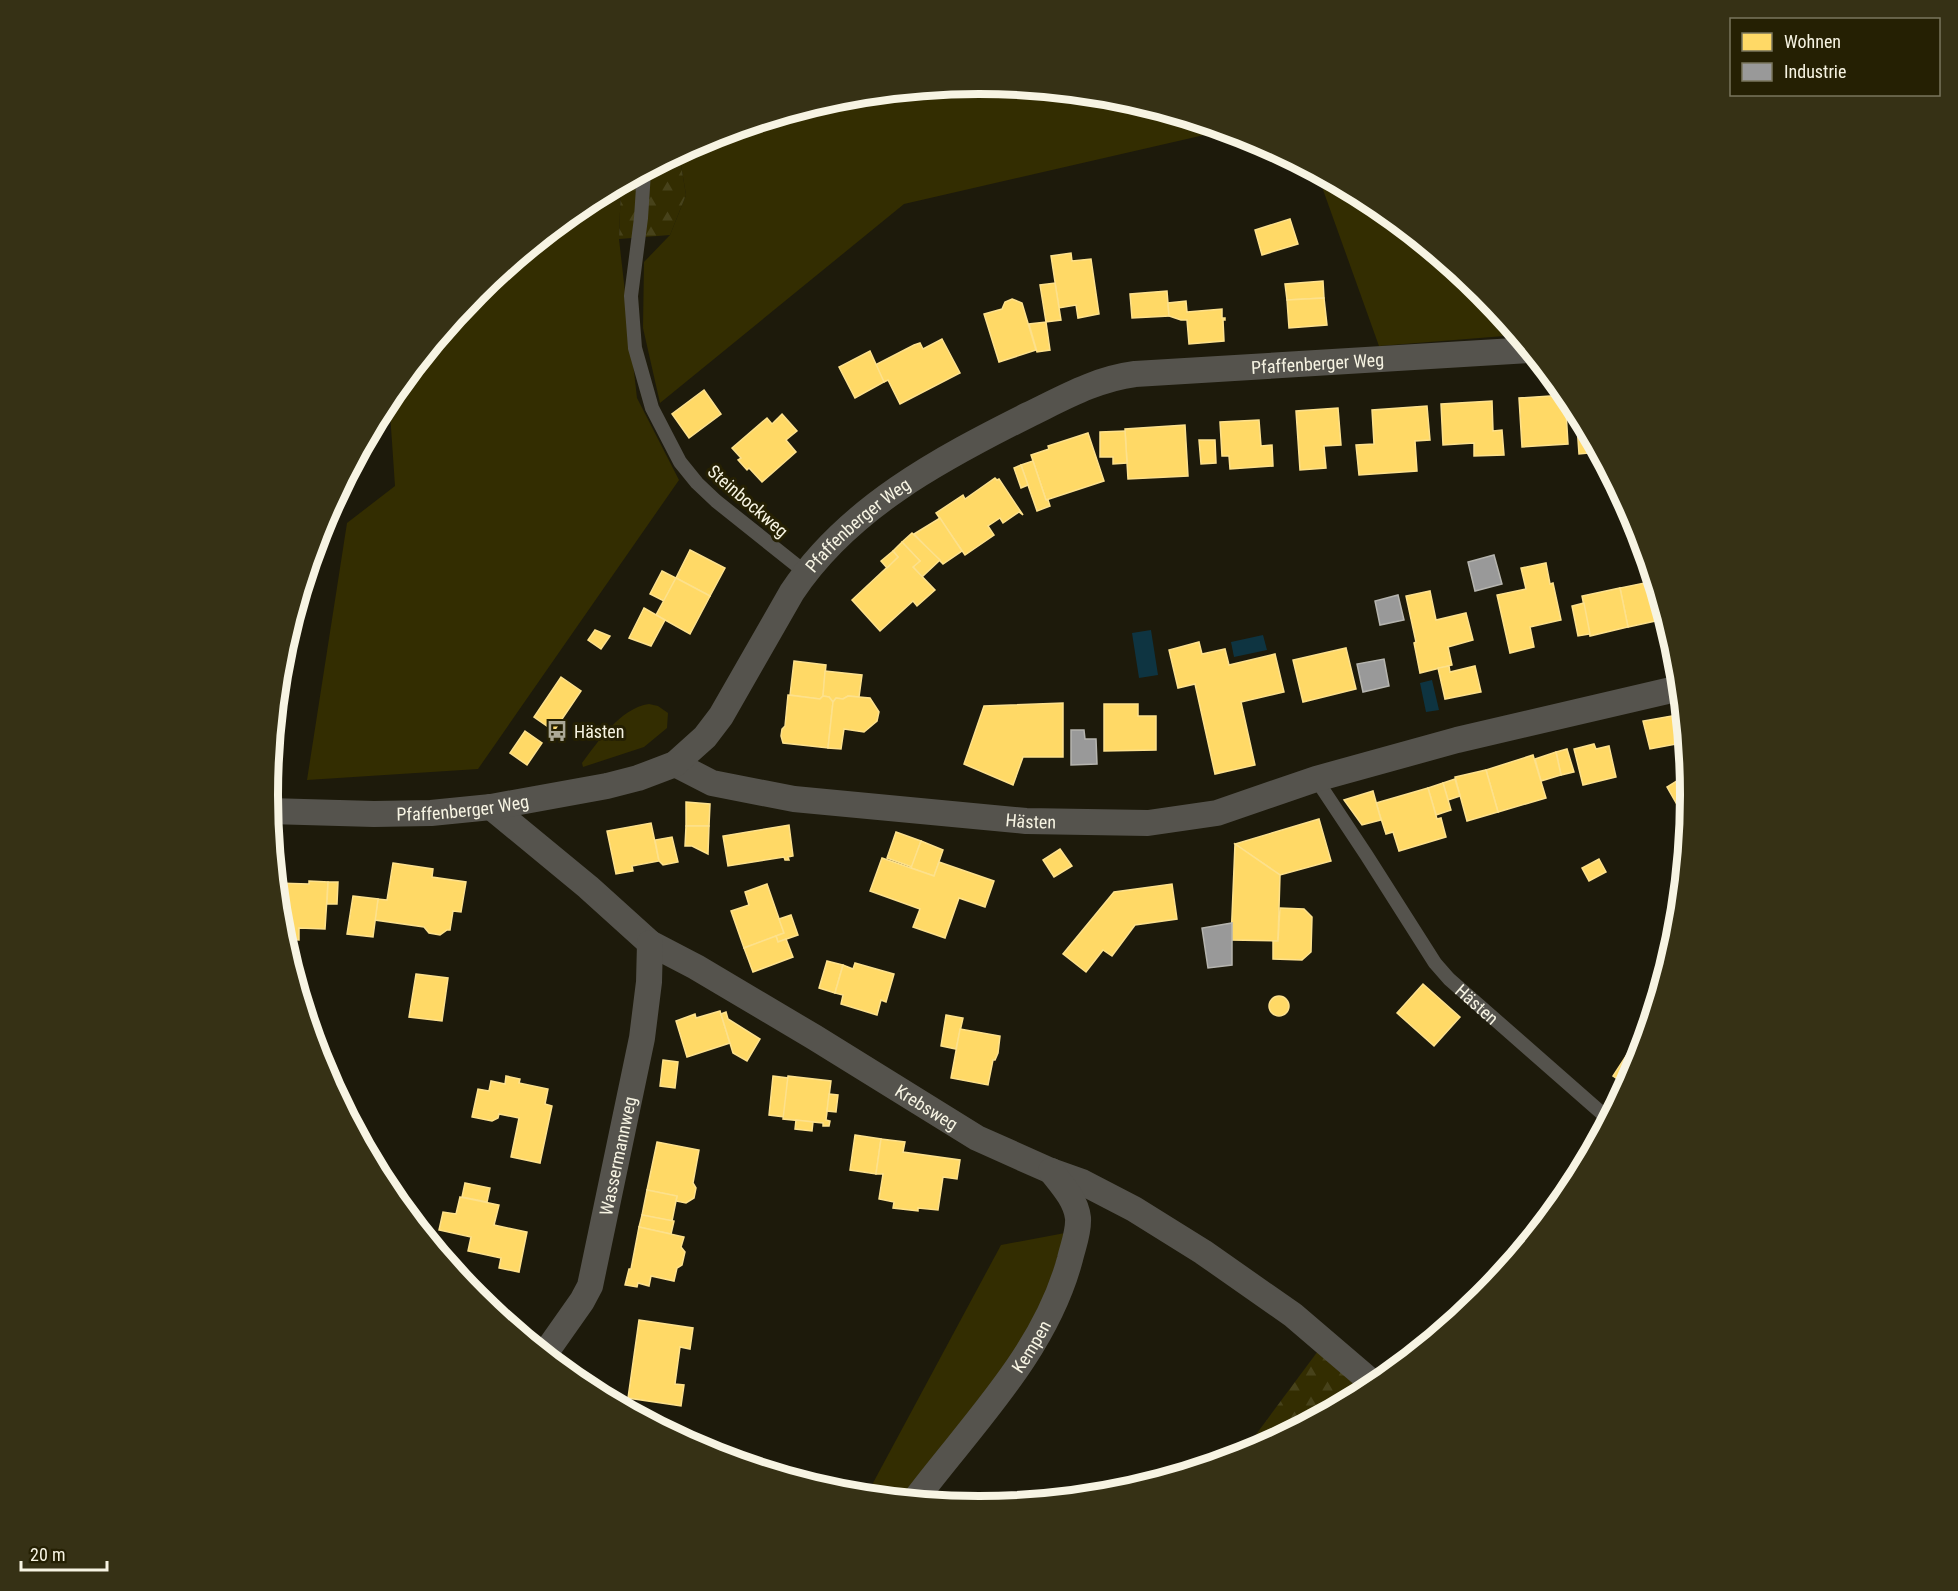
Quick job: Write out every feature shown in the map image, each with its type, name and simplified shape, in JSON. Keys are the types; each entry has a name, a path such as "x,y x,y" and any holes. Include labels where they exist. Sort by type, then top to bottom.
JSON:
{"street":[{"name":"Pfaffenberger Weg","path":"279,811 431,813 491,807 607,786 638,778 675,764 705,737 721,716 805,572 836,538 911,480 978,440 1087,386 1114,376 1520,351"},
{"name":"Hästen","path":"675,764 712,783 794,799 1037,822 1148,823 1217,813 1316,779 1457,740 1672,690"},
{"name":"Krebsweg","path":"491,807 588,887 650,943 696,967 814,1037 977,1138 1068,1176 1134,1209 1203,1252 1293,1315 1367,1378"},
{"name":"Wassermannweg","path":"548,1349 590,1286 642,1038 649,982 650,943"},
{"name":"Kempen","path":"920,1494 1016,1370 1043,1326 1056,1297 1068,1267 1077,1233 1078,1217 1072,1198 1052,1171"}],"lane":[{"name":"Steinbockweg","path":"643,180 632,283 632,304 635,348 652,408 680,462 697,483 716,501 805,572"},
{"name":"Hästen","path":"1316,779 1435,963 1449,979 1603,1115"}],"green space":[{"path":"979,94 1070,100 1160,118 1209,134 904,204 660,403 643,328 644,262 670,235 686,195 680,162 711,148 798,118 888,100"},
{"path":"680,162 686,195 670,235 619,239 621,193"},
{"path":"1321,183 1406,239 1475,300 1508,336 1379,346"},
{"path":"621,193 619,239 637,398 679,480 478,769 307,780 347,523 395,486 390,415 423,369 452,333 517,268 552,239"},
{"path":"649,704 658,706 668,713 667,728 644,747 583,767 582,763 595,745 619,719 638,707"},
{"path":"1065,1233 1048,1288 1023,1347 907,1493 870,1488 1001,1245"},
{"path":"1318,1351 1356,1386 1329,1403 1251,1441"}],"water":[{"path":"1151,630 1158,675 1139,678 1132,633"},
{"path":"1263,635 1267,650 1234,657 1231,642"},
{"path":"1432,680 1439,710 1426,712 1420,683"}],"building: Wohnen":[{"path":"1290,219 1298,244 1262,255 1255,230"},
{"path":"1071,253 1072,261 1091,259 1099,314 1078,318 1076,305 1059,308 1051,256"},
{"path":"1323,281 1324,298 1287,300 1285,284"},
{"path":"1055,283 1061,320 1046,322 1040,285"},
{"path":"1167,291 1169,316 1132,318 1130,294"},
{"path":"1324,298 1327,325 1289,328 1287,300"},
{"path":"1012,299 1022,303 1036,350 999,362 984,314 1002,309 1005,302"},
{"path":"1186,301 1187,312 1222,309 1222,318 1225,318 1223,320 1224,341 1189,344 1187,320 1169,316 1168,303"},
{"path":"1046,322 1050,350 1037,352 1029,324"},
{"path":"942,339 960,373 900,404 888,380 884,382 875,365 914,345 920,343 923,349"},
{"path":"870,351 884,382 855,398 839,367"},
{"path":"704,390 721,414 689,438 672,414"},
{"path":"1554,396 1566,413 1568,444 1522,447 1519,398"},
{"path":"1492,401 1493,431 1502,430 1504,455 1474,456 1474,443 1443,445 1441,404"},
{"path":"1427,406 1430,440 1415,441 1417,471 1359,475 1356,445 1374,444 1372,410"},
{"path":"1338,408 1341,445 1324,446 1326,468 1300,470 1296,411"},
{"path":"782,414 797,431 786,440 796,452 762,482 738,460 741,458 732,448 767,418 772,424"},
{"path":"1259,420 1261,446 1272,445 1273,466 1230,469 1229,456 1222,456 1220,422"},
{"path":"1185,425 1188,476 1128,479 1125,429"},
{"path":"1125,431 1127,463 1113,464 1113,457 1100,457 1100,432"},
{"path":"1577,431 1590,453 1579,454"},
{"path":"1088,433 1104,481 1046,500 1031,455 1049,449 1048,446"},
{"path":"1199,440 1215,440 1216,463 1201,464"},
{"path":"1033,461 1050,506 1037,511 1021,465"},
{"path":"1021,465 1028,485 1021,488 1014,468"},
{"path":"995,478 999,479 1023,515 1019,512 1003,523 1000,518 988,526 994,535 965,555 936,513 963,495 965,499"},
{"path":"940,518 962,551 943,564 914,534"},
{"path":"912,533 940,560 922,577 913,567 920,561 902,542"},
{"path":"902,542 920,561 913,567 935,590 917,606 913,601 880,631 852,600 898,557 893,551"},
{"path":"690,550 725,568 710,596 676,578"},
{"path":"893,551 898,557 887,568 881,561"},
{"path":"1546,563 1561,620 1530,627 1534,647 1510,653 1497,595 1526,589 1521,568"},
{"path":"662,571 676,578 664,601 650,594"},
{"path":"676,578 710,596 690,634 656,615"},
{"path":"1647,583 1658,621 1628,627 1620,588"},
{"path":"1620,588 1628,627 1590,636 1582,596"},
{"path":"1430,591 1436,620 1466,613 1473,640 1448,647 1452,665 1420,673 1406,596"},
{"path":"1584,603 1590,634 1578,636 1572,606"},
{"path":"644,608 665,620 651,646 629,638"},
{"path":"595,630 610,636 601,649 588,640"},
{"path":"1199,642 1202,654 1225,649 1229,665 1275,654 1284,692 1241,702 1255,765 1215,774 1195,684 1178,688 1169,650"},
{"path":"1346,648 1356,689 1303,702 1293,660"},
{"path":"794,661 826,665 823,696 820,699 790,695"},
{"path":"1449,666 1450,672 1475,666 1481,692 1445,699 1438,668"},
{"path":"825,671 862,675 859,697 836,698 833,702 829,697 823,696"},
{"path":"561,677 581,691 554,731 534,717"},
{"path":"788,695 820,699 823,696 829,697 833,702 828,748 783,743 781,736 785,726"},
{"path":"848,696 870,698 879,712 877,721 864,732 844,729 841,749 828,748 833,702 836,698 843,699"},
{"path":"1063,703 1063,757 1023,757 1013,785 964,764 984,706"},
{"path":"1104,704 1138,704 1138,716 1156,716 1156,750 1104,751"},
{"path":"1675,715 1677,744 1650,749 1643,721"},
{"path":"525,731 542,743 527,765 510,753"},
{"path":"1594,744 1596,749 1609,746 1616,777 1583,785 1574,749"},
{"path":"1567,749 1574,772 1561,775 1556,752"},
{"path":"1556,752 1561,775 1541,781 1535,759"},
{"path":"1533,755 1546,798 1498,812 1486,770"},
{"path":"1486,770 1498,812 1467,821 1455,777"},
{"path":"1455,779 1460,796 1448,800 1443,783"},
{"path":"1679,779 1679,809 1667,787"},
{"path":"1443,783 1451,810 1436,815 1428,788"},
{"path":"1428,788 1437,819 1441,818 1446,837 1399,851 1393,832 1386,834 1376,803"},
{"path":"1373,791 1381,820 1362,825 1344,800"},
{"path":"686,802 710,804 709,826 686,826"},
{"path":"1319,819 1331,861 1280,875 1235,844"},
{"path":"651,823 659,861 632,866 633,871 616,874 607,831"},
{"path":"789,825 793,856 788,857 789,860 785,860 784,857 728,866 723,836"},
{"path":"686,826 709,826 708,854 692,846 685,846"},
{"path":"896,832 921,841 912,867 887,858"},
{"path":"672,837 678,862 663,865 659,861 655,840"},
{"path":"921,841 943,850 934,876 911,868"},
{"path":"1235,844 1280,875 1278,941 1231,940"},
{"path":"1060,849 1072,866 1054,877 1043,860"},
{"path":"882,858 934,876 939,862 994,881 985,907 959,898 945,938 913,927 920,909 870,891"},
{"path":"1599,859 1606,872 1589,881 1582,868"},
{"path":"393,863 433,869 432,877 466,882 461,912 453,911 450,930 440,935 429,933 424,927 375,920 378,899 387,900"},
{"path":"309,881 328,882 325,929 299,928 299,940 293,940 284,883 309,884"},
{"path":"328,882 338,882 337,904 327,904"},
{"path":"767,884 784,933 744,948 731,911 749,905 745,892"},
{"path":"1172,884 1177,919 1135,925 1112,956 1103,950 1086,972 1063,954 1114,892"},
{"path":"353,896 378,899 373,937 347,934"},
{"path":"1280,908 1304,909 1312,917 1311,952 1302,960 1273,959 1273,941 1278,941"},
{"path":"791,915 798,935 778,942 776,936 784,933 779,919"},
{"path":"776,936 778,942 786,939 793,957 753,972 744,948"},
{"path":"827,961 843,965 835,993 819,988"},
{"path":"855,963 894,974 886,1002 881,1000 877,1015 841,1004 843,995 835,993 843,965 853,969"},
{"path":"416,974 448,978 442,1021 409,1017"},
{"path":"1423,984 1460,1017 1434,1046 1397,1013"},
{"path":"1279,996 1286,999 1289,1006 1286,1013 1279,1016 1272,1013 1269,1006 1272,999"},
{"path":"720,1011 730,1043 687,1057 676,1021 695,1014 696,1018"},
{"path":"726,1012 728,1019 760,1039 747,1061 733,1053 721,1014"},
{"path":"946,1015 963,1018 956,1049 941,1046"},
{"path":"960,1029 1000,1036 998,1053 993,1060 988,1085 951,1078"},
{"path":"1635,1042 1620,1080 1613,1076"},
{"path":"663,1060 678,1062 675,1088 660,1086"},
{"path":"506,1076 520,1079 519,1083 548,1089 545,1104 552,1106 540,1163 511,1157 519,1118 499,1114 498,1118 492,1121 472,1117 478,1089 489,1091 491,1081 505,1084"},
{"path":"773,1076 788,1078 784,1117 769,1115"},
{"path":"788,1076 831,1081 826,1120 830,1121 829,1126 823,1126 823,1123 783,1119"},
{"path":"829,1094 838,1095 836,1112 827,1111"},
{"path":"796,1120 813,1122 812,1131 795,1129"},
{"path":"855,1135 881,1139 876,1174 850,1170"},
{"path":"881,1139 905,1142 903,1152 960,1160 957,1179 943,1177 938,1210 918,1208 918,1211 893,1208 894,1202 879,1199 883,1174 876,1174"},
{"path":"657,1142 699,1150 693,1183 696,1188 694,1198 686,1203 676,1201 677,1196 647,1190"},
{"path":"465,1183 490,1188 487,1202 462,1197"},
{"path":"647,1190 677,1196 672,1221 642,1215"},
{"path":"460,1197 499,1205 494,1225 527,1232 519,1272 499,1268 501,1258 468,1251 471,1237 439,1230 443,1212 456,1214"},
{"path":"642,1215 674,1221 671,1234 639,1227"},
{"path":"639,1227 684,1237 681,1247 685,1252 682,1265 677,1268 674,1281 651,1276 649,1286 638,1283 637,1287 625,1285 629,1269 631,1269"},
{"path":"639,1320 693,1328 690,1349 680,1347 675,1384 684,1385 681,1406 628,1398"}],"building: Industrie":[{"path":"1494,555 1502,584 1475,591 1468,562"},
{"path":"1398,595 1404,620 1380,625 1375,601"},
{"path":"1384,659 1389,686 1363,692 1357,664"},
{"path":"1071,730 1084,730 1085,739 1096,739 1097,764 1071,765"},
{"path":"1232,923 1232,965 1208,968 1202,928"}],"place":[{"name":"Hästen","path":"557,731"}]}
